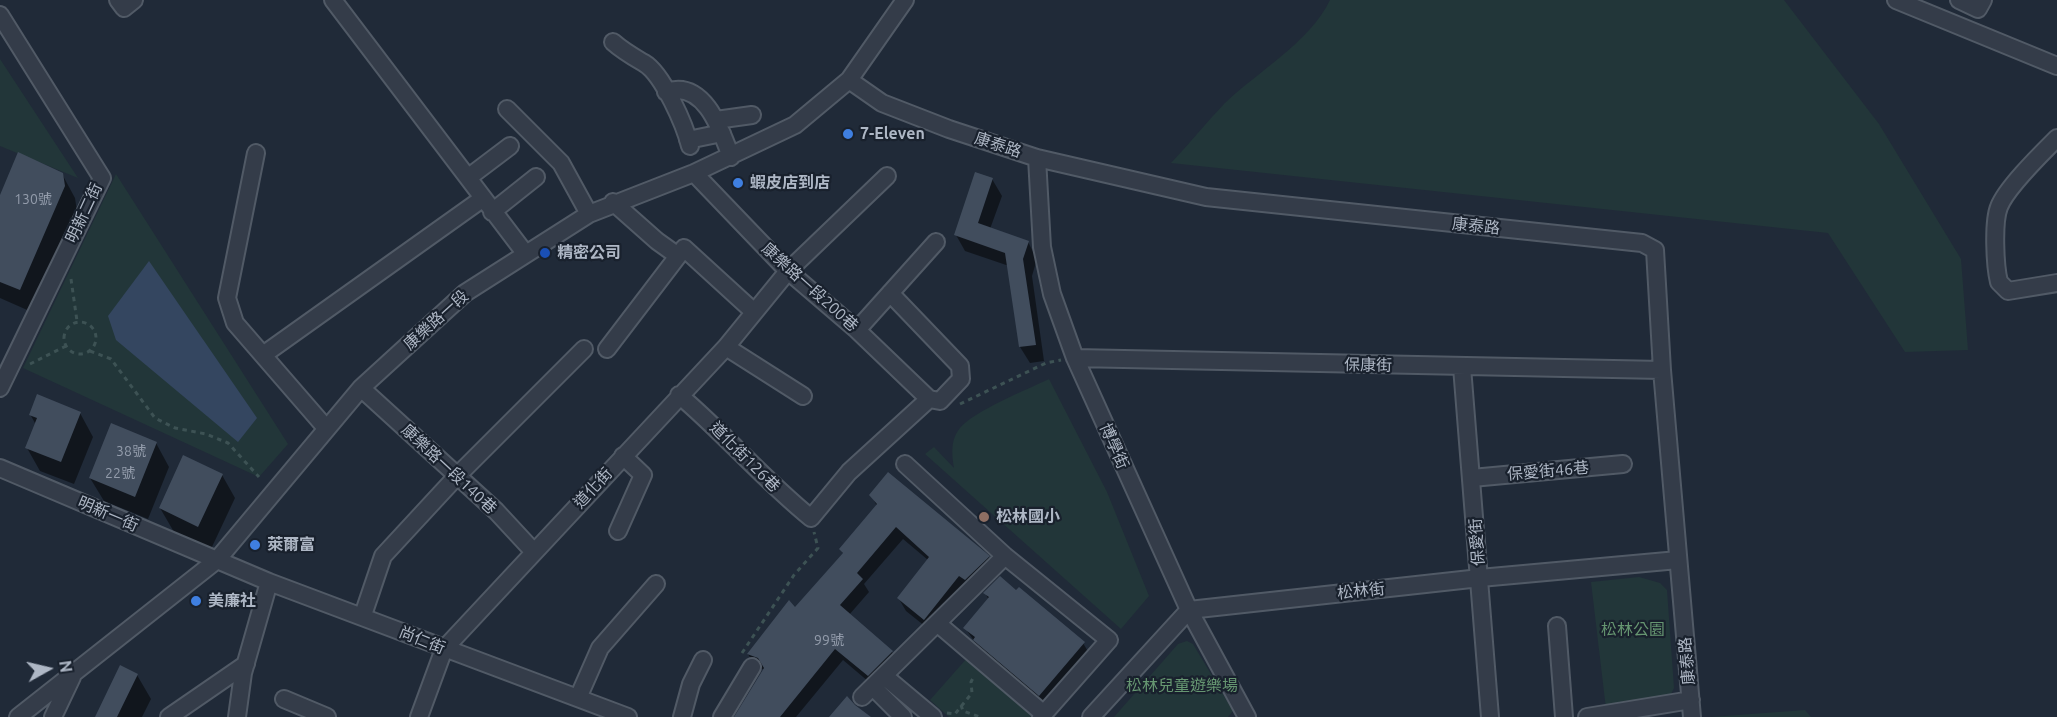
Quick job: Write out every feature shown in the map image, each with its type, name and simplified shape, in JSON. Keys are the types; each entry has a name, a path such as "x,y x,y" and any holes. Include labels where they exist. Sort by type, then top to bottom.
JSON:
{"street":[{"path":"118,0 124,8 134,0"},
{"path":"333,0 469,177 487,206 525,253"},
{"name":"康樂路一段","path":"18,717 216,560 361,388 465,292 589,214 613,202 694,173 795,125 849,80 905,0"},
{"path":"1896,0 2057,66"},
{"path":"1959,0 1980,5"},
{"name":"明新二街","path":"0,15 102,178 0,388"},
{"path":"613,42 627,55 645,64 660,79 689,143 719,126 752,115"},
{"name":"康泰路","path":"849,80 882,103 1037,158 1206,197 1642,243 1654,250 1692,717"},
{"path":"666,92 687,90 695,95 719,126 731,157"},
{"path":"507,110 561,163 589,214"},
{"path":"2057,138 2011,189 2000,204 1997,216 1997,275 2004,288 2008,291 2057,283"},
{"path":"469,177 510,146"},
{"path":"256,153 227,298 235,323 326,428"},
{"name":"博學街","path":"1037,158 1042,247 1052,294 1075,358 1189,610 1247,717"},
{"name":"康樂路一段200巷","path":"694,173 788,272 857,330 928,399"},
{"name":"道化街","path":"419,717 444,649 726,347 753,311 788,272 887,176"},
{"path":"263,355 487,206 536,177"},
{"path":"613,202 657,242 678,256"},
{"path":"857,330 936,242"},
{"path":"607,349 684,248 753,311"},
{"path":"811,518 849,472 928,399 940,401 961,379 960,366 890,293"},
{"path":"726,347 803,396"},
{"path":"363,615 382,556 457,476 584,349"},
{"name":"保康街","path":"1075,358 1662,370"},
{"name":"保愛街","path":"1462,367 1490,717"},
{"name":"康樂路一段140巷","path":"361,388 457,476 534,552"},
{"name":"道化街126巷","path":"679,395 717,428 770,485 811,518"},
{"path":"618,531 643,475 623,456"},
{"path":"905,464 1005,556 1109,640 1042,715 937,623"},
{"name":"保愛街46巷","path":"1472,478 1623,464"},
{"name":"明新一街","path":"0,468 216,560"},
{"path":"873,687 1005,556"},
{"name":"尚仁街","path":"216,560 621,716"},
{"name":"松林街","path":"1189,610 1480,578 1678,560"},
{"path":"237,717 246,664 269,582"},
{"path":"578,698 600,648 656,584"},
{"path":"1091,717 1189,610"},
{"path":"1557,626 1564,717"},
{"path":"682,717 691,684 703,660"},
{"path":"722,717 745,663"},
{"path":"169,717 246,664"},
{"path":"53,717 73,673"},
{"path":"873,687 904,693 933,717"},
{"path":"873,687 892,714 904,693"},
{"path":"284,699 327,717"},
{"path":"1587,717 1691,700"}],"path":[{"path":"70,272 77,321"},
{"path":"66,346 65,331 77,321"},
{"path":"77,321 87,323 95,331 96,342 90,351"},
{"path":"66,346 79,354 90,351 111,359 155,418 175,428 206,434 228,443 259,477"},
{"path":"23,368 66,346"},
{"path":"955,407 1046,363 1075,358"},
{"path":"745,663 794,576 818,548 811,518"},
{"path":"942,717 947,713 955,714 972,693 971,682 982,661"},
{"path":"961,705 963,711 980,717"}],"green space":[{"path":"1330,0 1784,0 1879,124 1961,259 1968,350 1905,352 1828,233 1171,163 1224,104 1282,56 1310,29"},
{"path":"0,59 78,178 0,146"},
{"path":"116,174 288,444 259,477 23,368"},
{"path":"1049,379 1107,492 1149,596 1121,629 925,454 934,447 954,468 953,443 960,428 967,421 1001,401"},
{"name":"松林公園","path":"1639,577 1660,583 1667,590 1674,688 1670,696 1606,709 1591,582"},
{"name":"松林兒童遊樂場","path":"1187,641 1193,644 1233,711 1228,717 1114,717 1178,644"},
{"path":"968,657 1035,717 949,717 930,700"},
{"path":"1805,710 1811,717 1711,717"}],"water":[{"path":"149,261 257,418 238,442 116,340 108,316"}],"building":[{"path":"18,152 63,173 65,186 20,290 0,282 0,195"},
{"path":"975,172 993,178 978,223 1029,241 1023,259 1036,345 1019,347 1005,253 954,235"},
{"path":"37,394 81,412 61,462 25,448 37,418 29,415"},
{"path":"111,423 157,442 135,497 89,478"},
{"path":"183,455 223,474 198,527 159,508"},
{"path":"888,472 990,556 965,580 959,576 924,620 897,598 929,557 896,527 857,573 863,579 840,605 893,651 868,676 835,649 780,717 734,717 764,668 758,658 747,654 789,600 795,607 843,553 839,549 877,504 869,495"},
{"path":"1000,576 1016,590 1019,587 1085,642 1039,696 973,640 975,637 963,628 989,597 983,593"},
{"path":"120,665 138,674 117,717 95,717"},
{"path":"847,696 855,705 871,717 829,717"}],"place":[{"name":"7-Eleven","path":"848,134"},
{"name":"蝦皮店到店","path":"738,183"},
{"name":"精密公司","path":"545,253"},
{"name":"松林國小","path":"984,517"},
{"name":"萊爾富","path":"255,545"},
{"name":"美廉社","path":"196,601"}]}
